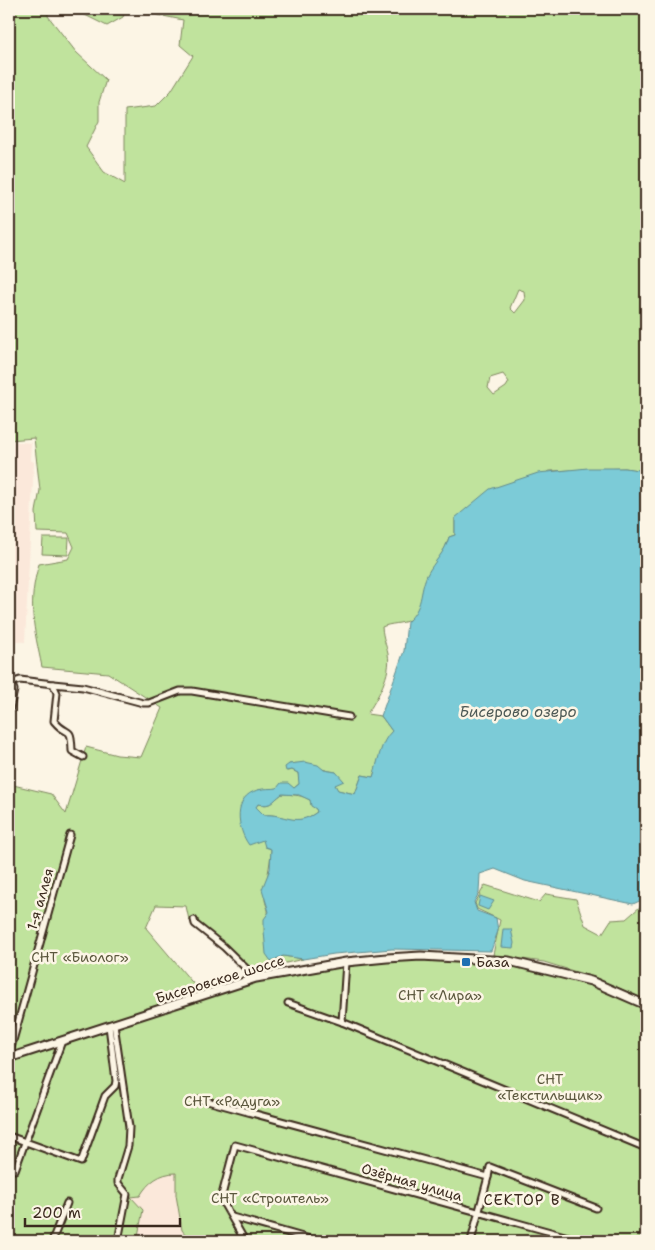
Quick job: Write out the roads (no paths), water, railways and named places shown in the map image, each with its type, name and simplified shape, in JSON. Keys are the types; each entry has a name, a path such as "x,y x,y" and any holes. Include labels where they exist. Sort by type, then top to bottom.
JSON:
{"main road":[{"path":"9,708 12,690 10,682"},
{"name":"Бисеровское шоссе","path":"9,1056 62,1041 256,978 346,962 421,956 509,960 592,982 646,1005"}],"street":[{"path":"10,682 20,680 83,688 135,702 149,703 180,691 192,691 349,717"},
{"path":"53,684 57,693 54,721 71,734 73,739 72,751 83,757"},
{"name":"1-я аллея","path":"9,1056 70,835"},
{"path":"194,920 195,924 242,963 256,978"},
{"path":"342,1022 346,962"},
{"path":"288,1003 342,1022 646,1148"},
{"path":"9,1136 81,1162 104,1096 115,1086 111,1025"},
{"path":"111,1025 129,1127 128,1146 118,1181 128,1194 118,1241"},
{"path":"15,1170 62,1041"},
{"path":"200,1099 488,1177"},
{"name":"Озёрная улица","path":"232,1217 221,1198 235,1144 583,1241"},
{"path":"471,1241 490,1167 596,1208"},
{"path":"52,1241 66,1203"},
{"path":"232,1217 245,1241"},
{"path":"232,1217 317,1241"}],"water":[{"name":"Бисерово озеро","path":"588,468 625,468 646,471 646,898 633,904 525,881 495,869 480,874 479,893 474,902 477,911 496,918 498,931 491,951 392,949 334,954 303,959 283,956 271,961 266,954 264,931 264,919 269,912 262,889 270,869 271,849 265,847 263,840 249,845 245,838 239,814 244,799 250,793 263,789 277,788 281,783 288,783 294,788 299,784 298,773 292,770 286,771 285,767 289,764 305,762 318,765 324,770 336,772 344,781 335,785 338,790 355,794 362,775 373,777 382,747 392,731 381,716 404,651 407,622 419,605 427,575 445,548 449,537 455,535 455,518 490,489 538,473","holes":["282,794 299,795 310,800 311,806 317,812 302,819 290,819 264,815 256,807 258,804 272,803"]},
{"path":"480,896 494,901 488,910 478,906"},
{"path":"503,929 511,929 514,943 513,948 501,947"}],"place":[{"name":"База","path":"466,962"}],"district":[{"name":"СЕКТОР В","path":"522,1200"}],"park label":[{"name":"СНТ «Биолог»","path":"80,957"},
{"name":"СНТ «Лира»","path":"440,995"},
{"name":"СНТ «Текстильщик»","path":"550,1088"},
{"name":"СНТ «Радуга»","path":"232,1101"},
{"name":"СНТ «Строитель»","path":"270,1198"}]}
